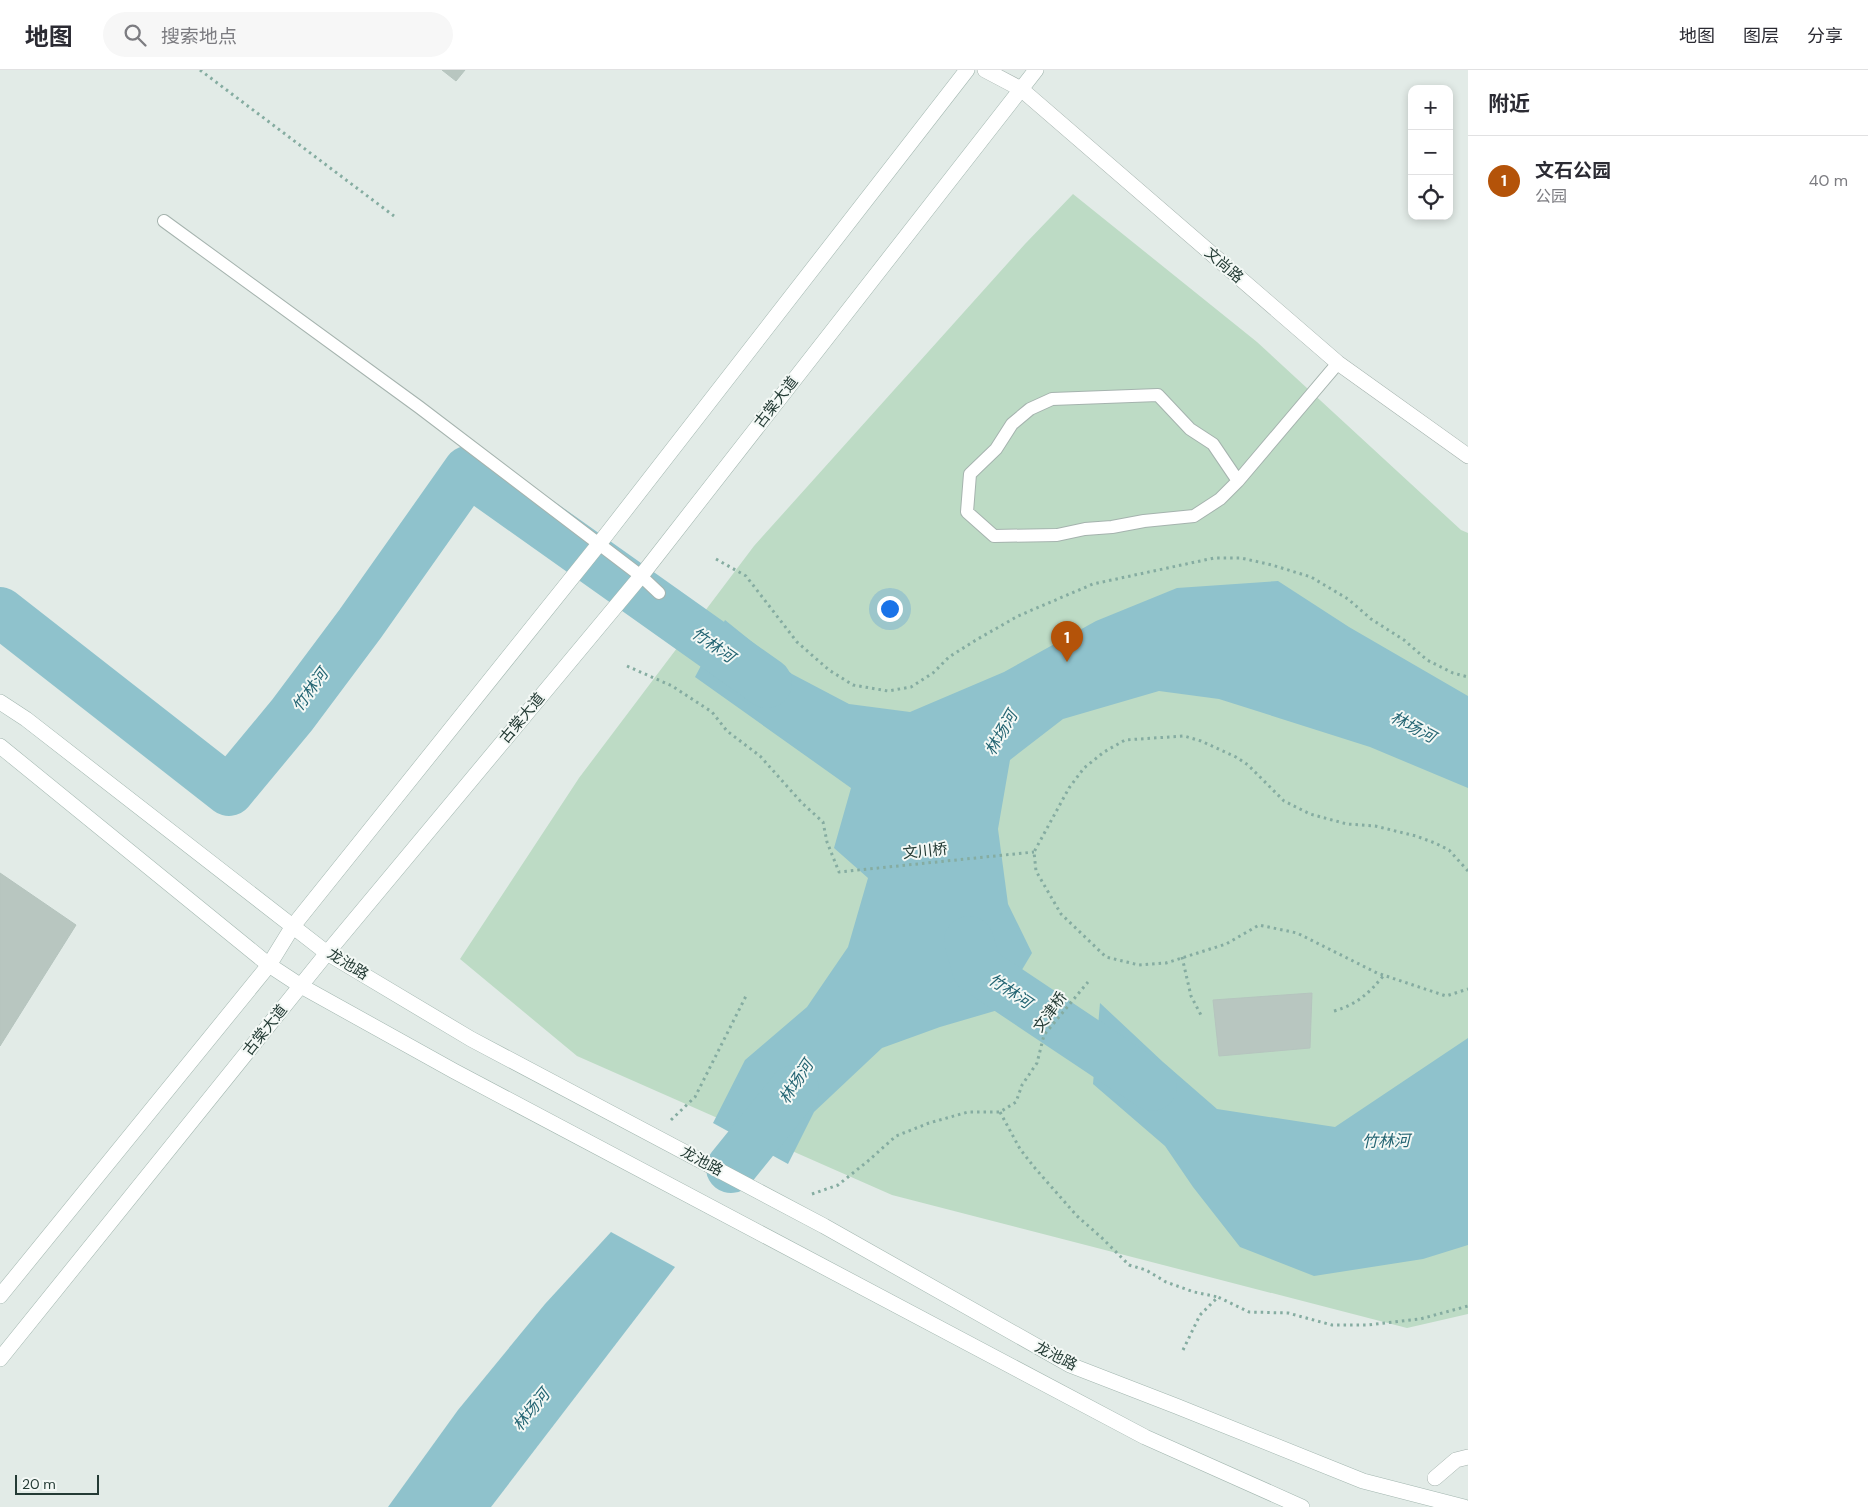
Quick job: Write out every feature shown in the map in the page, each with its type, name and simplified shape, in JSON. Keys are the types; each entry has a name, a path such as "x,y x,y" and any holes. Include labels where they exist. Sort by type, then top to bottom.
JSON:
{"main road":[{"path":"0,1296 269,965 293,926 600,544 967,70"},
{"name":"文尚路","path":"985,70 1021,89 1338,363 1468,456"},
{"name":"古棠大道","path":"0,1359 327,953 641,576 1036,70"},
{"name":"龙池路","path":"0,702 34,725 327,953 471,1039 824,1226 1070,1364 1363,1481 1464,1507"},
{"name":"龙池路","path":"0,746 269,965 301,986 462,1075 1145,1437 1302,1507"},
{"path":"1435,1478 1456,1460 1468,1457"}],"lane":[{"path":"164,221 419,407 600,544 641,576 659,593"},
{"path":"1238,481 1212,444 1190,429 1158,395 1052,399 1030,409 1012,424 996,449 970,474 967,512 994,536 1058,535 1085,529 1194,516 1220,499 1238,481 1338,363"}],"path":[{"path":"200,70 394,216"},
{"path":"716,559 746,576 798,642 829,670 854,685 888,691 911,687 933,673 949,657 1018,616 1092,584 1214,558 1242,558 1311,577 1348,599 1371,619 1404,640 1427,660 1453,673 1468,677"},
{"name":"文川桥","path":"627,666 672,686 712,712 727,731 760,756 802,803 823,822 827,842 839,872 1034,852"},
{"path":"1468,871 1449,850 1429,840 1375,826 1347,824 1310,814 1284,800 1248,765 1236,757 1201,741 1184,736 1125,740 1104,752 1084,768 1069,788 1034,852 1036,870 1061,914 1106,956 1138,965 1166,963 1226,944 1259,925 1297,933 1377,974 1446,996 1468,989"},
{"path":"1182,957 1191,996 1202,1018"},
{"path":"1334,1011 1351,1006 1369,993 1385,974"},
{"name":"文津桥","path":"1000,1112 1016,1102 1022,1085 1037,1063 1044,1035 1088,982"},
{"path":"669,1122 695,1097 747,994"},
{"path":"812,1194 838,1184 868,1162 896,1136 929,1123 968,1112 1000,1112 1020,1148 1034,1167 1077,1216 1129,1265 1146,1270 1166,1282 1194,1292 1218,1297 1249,1312 1288,1313 1332,1325 1368,1325 1420,1319 1468,1306"},
{"path":"1183,1350 1200,1315 1218,1297"}],"green space":[{"path":"1073,194 1257,342 1461,530 1468,533 1468,1314 1407,1328 892,1195 577,1056 460,959 579,778 754,546 1025,244"}],"water":[{"path":"1278,581 1349,627 1468,696 1468,788 1370,747 1219,699 1159,691 1063,719 1010,760 998,829 1008,904 1032,953 998,1010 940,1027 882,1048 814,1112 788,1164 713,1123 745,1060 807,1007 848,947 868,878 834,848 851,788 695,677 725,620 792,674 849,704 910,712 1004,672 1096,621 1177,588"},
{"path":"1100,1003 1217,1109 1335,1127 1468,1038 1468,1245 1423,1259 1314,1276 1240,1247 1193,1187 1165,1146 1093,1084"},
{"path":"611,1232 675,1267 491,1507 388,1507 458,1410 545,1304"}],"building":[{"path":"442,70 465,70 456,81"},
{"path":"0,873 76,925 0,1046"},
{"path":"1312,993 1310,1048 1219,1056 1213,1000"}],"waterway":[{"name":"竹林河","path":"0,612 229,791 292,715 360,624 468,471 767,683"},
{"name":"竹林河","path":"969,941 977,969 1152,1086"},
{"name":"林场河","path":"731,1168 794,1090"}],"place":[{"name":"文石公园","path":"1067,662"}]}
